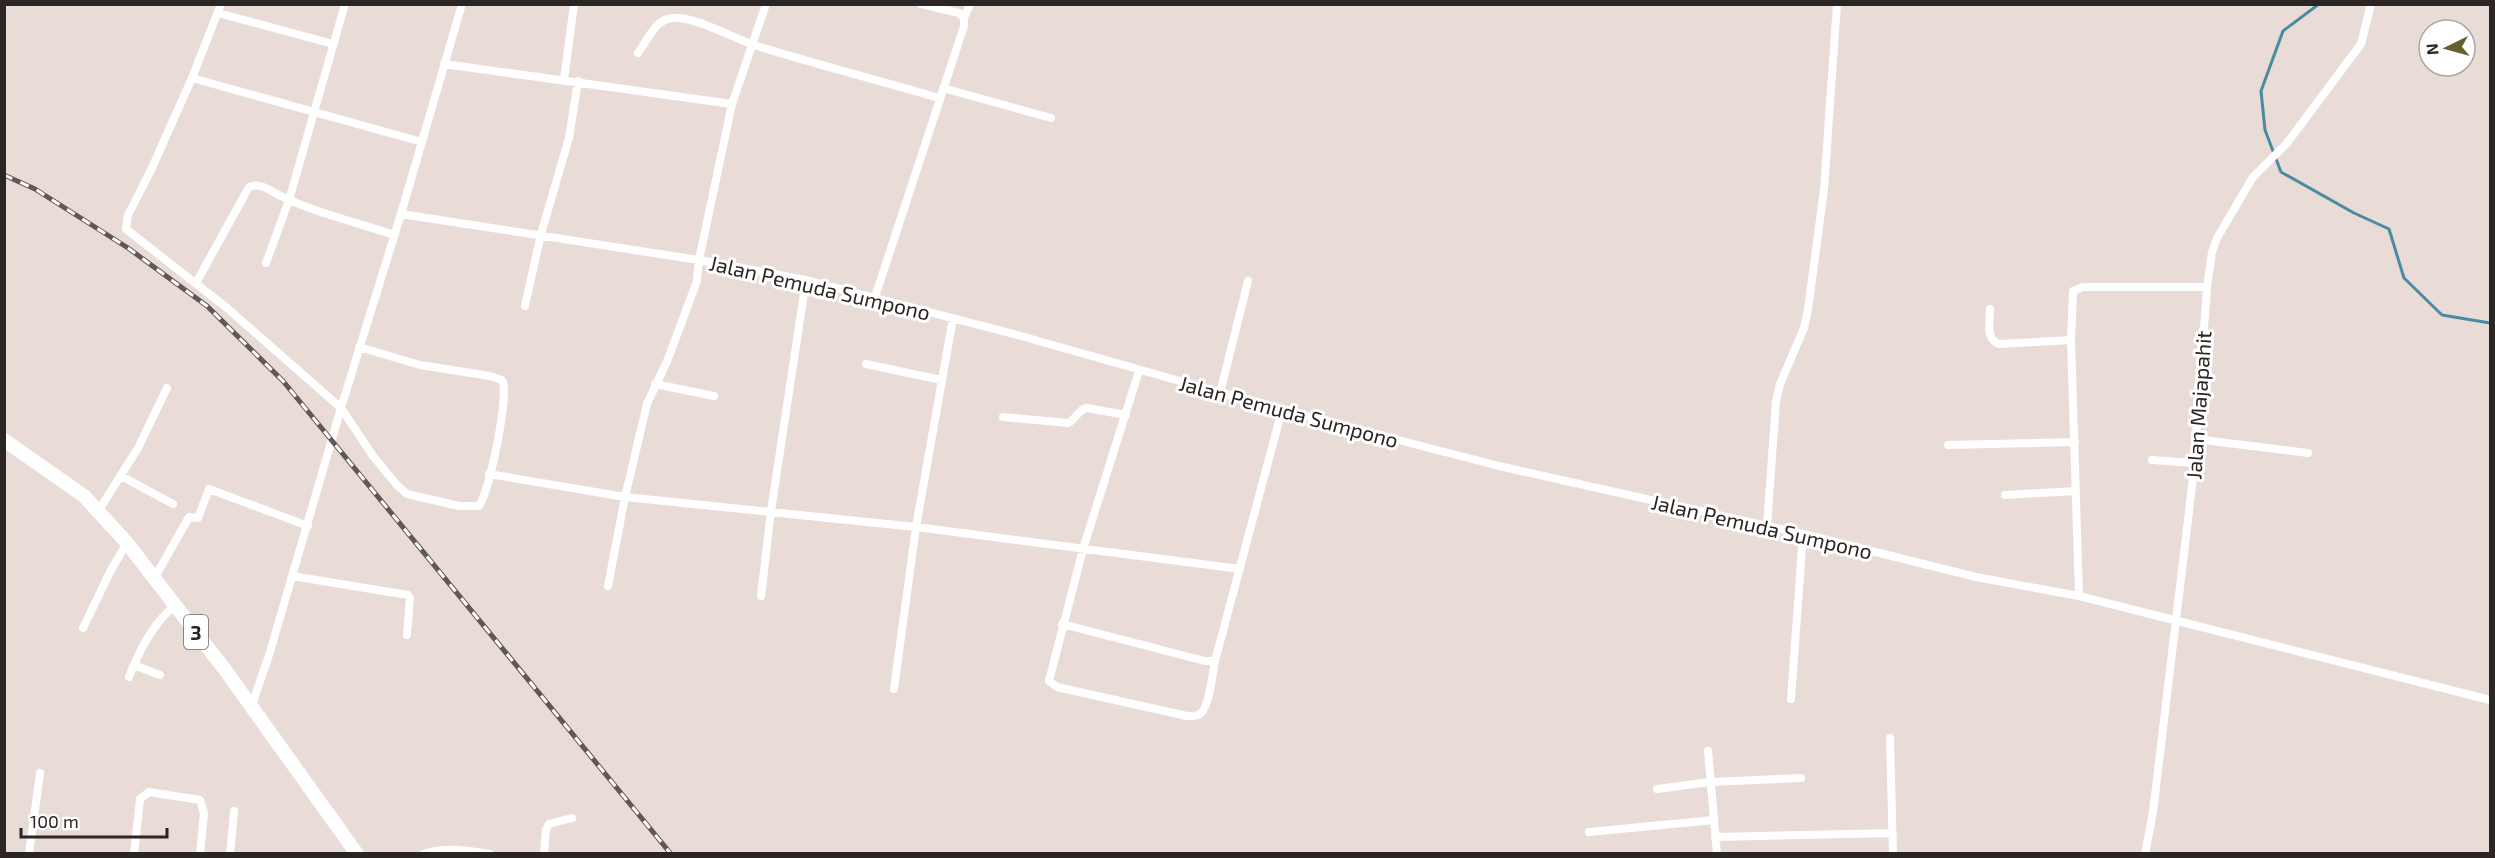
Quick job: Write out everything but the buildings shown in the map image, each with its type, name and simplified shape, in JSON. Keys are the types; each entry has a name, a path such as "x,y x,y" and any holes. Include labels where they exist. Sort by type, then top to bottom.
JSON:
{"highway":[{"name":"3","path":"4,440 54,473 99,510 176,604 357,854"}],"street":[{"path":"266,263 289,200 345,4"},
{"path":"251,708 308,526 462,4"},
{"path":"564,79 574,4"},
{"path":"608,586 625,497 647,404 668,359 697,281 699,260 732,104 766,4"},
{"path":"921,4 959,13 964,18"},
{"path":"875,297 970,4"},
{"path":"1767,526 1776,401 1780,384 1804,328 1817,252 1824,189 1837,4"},
{"name":"Jalan Majapahit","path":"2145,854 2194,463 2208,270 2217,238 2253,177 2287,143 2361,44 2371,4"},
{"path":"333,44 220,9 151,170 128,214 125,226 129,232 196,283 341,408 373,456 407,494 476,507 484,499 505,392 502,380 420,365 359,347"},
{"path":"638,53 656,27 667,19 716,27 753,44 939,98"},
{"path":"444,64 732,104"},
{"path":"192,78 422,142"},
{"path":"525,306 541,234 569,138 578,81"},
{"path":"943,88 1051,118"},
{"path":"196,283 249,187 260,185 289,200 394,235"},
{"name":"Jalan Pemuda Sumpono","path":"401,214 541,234 806,280 953,318 1282,410 1500,466 1803,534 1976,577 2079,596 2490,700"},
{"path":"761,596 771,511 806,280"},
{"path":"1220,393 1248,281"},
{"path":"2079,596 2071,340 2073,291 2078,287 2206,286"},
{"path":"1990,309 1990,337 1999,344 2071,340"},
{"path":"894,689 916,527 953,318"},
{"path":"866,364 941,380"},
{"path":"1139,371 1062,624 1048,678 1050,683 1057,687 1187,716 1197,716 1202,712 1206,705 1215,661 1282,410"},
{"path":"655,384 714,396"},
{"path":"99,510 121,477 167,388"},
{"path":"1003,417 1068,423 1081,410 1087,408 1125,415"},
{"path":"2195,439 2308,453"},
{"path":"1948,445 2075,442"},
{"path":"2152,460 2194,463"},
{"path":"489,474 625,497 916,527 1240,569"},
{"path":"121,477 173,504"},
{"path":"155,577 189,517 198,518 209,489 308,526"},
{"path":"2005,495 2076,491"},
{"path":"1791,699 1803,534"},
{"path":"83,628 127,543"},
{"path":"292,576 408,595 410,598 407,635"},
{"path":"129,677 155,625 165,612 176,604"},
{"path":"1062,624 1205,661 1215,661"},
{"path":"134,665 160,675"},
{"path":"1890,738 1893,854"},
{"path":"1708,751 1717,854"},
{"path":"30,854 39,773"},
{"path":"1657,789 1710,782 1801,778"},
{"path":"134,854 140,799 143,794 149,792 200,800 204,813 200,854"},
{"path":"230,854 234,811"},
{"path":"544,854 546,830 549,824 572,818"},
{"path":"1589,832 1714,820"},
{"path":"1715,837 1893,833"},
{"path":"423,854 455,849 489,854"}],"waterway":[{"path":"2319,4 2283,31 2261,91 2265,130 2281,172 2354,213 2389,229 2404,278 2442,315 2490,323"}],"railway":[{"path":"4,175 35,189 128,248 207,306 283,381 671,854"}]}
